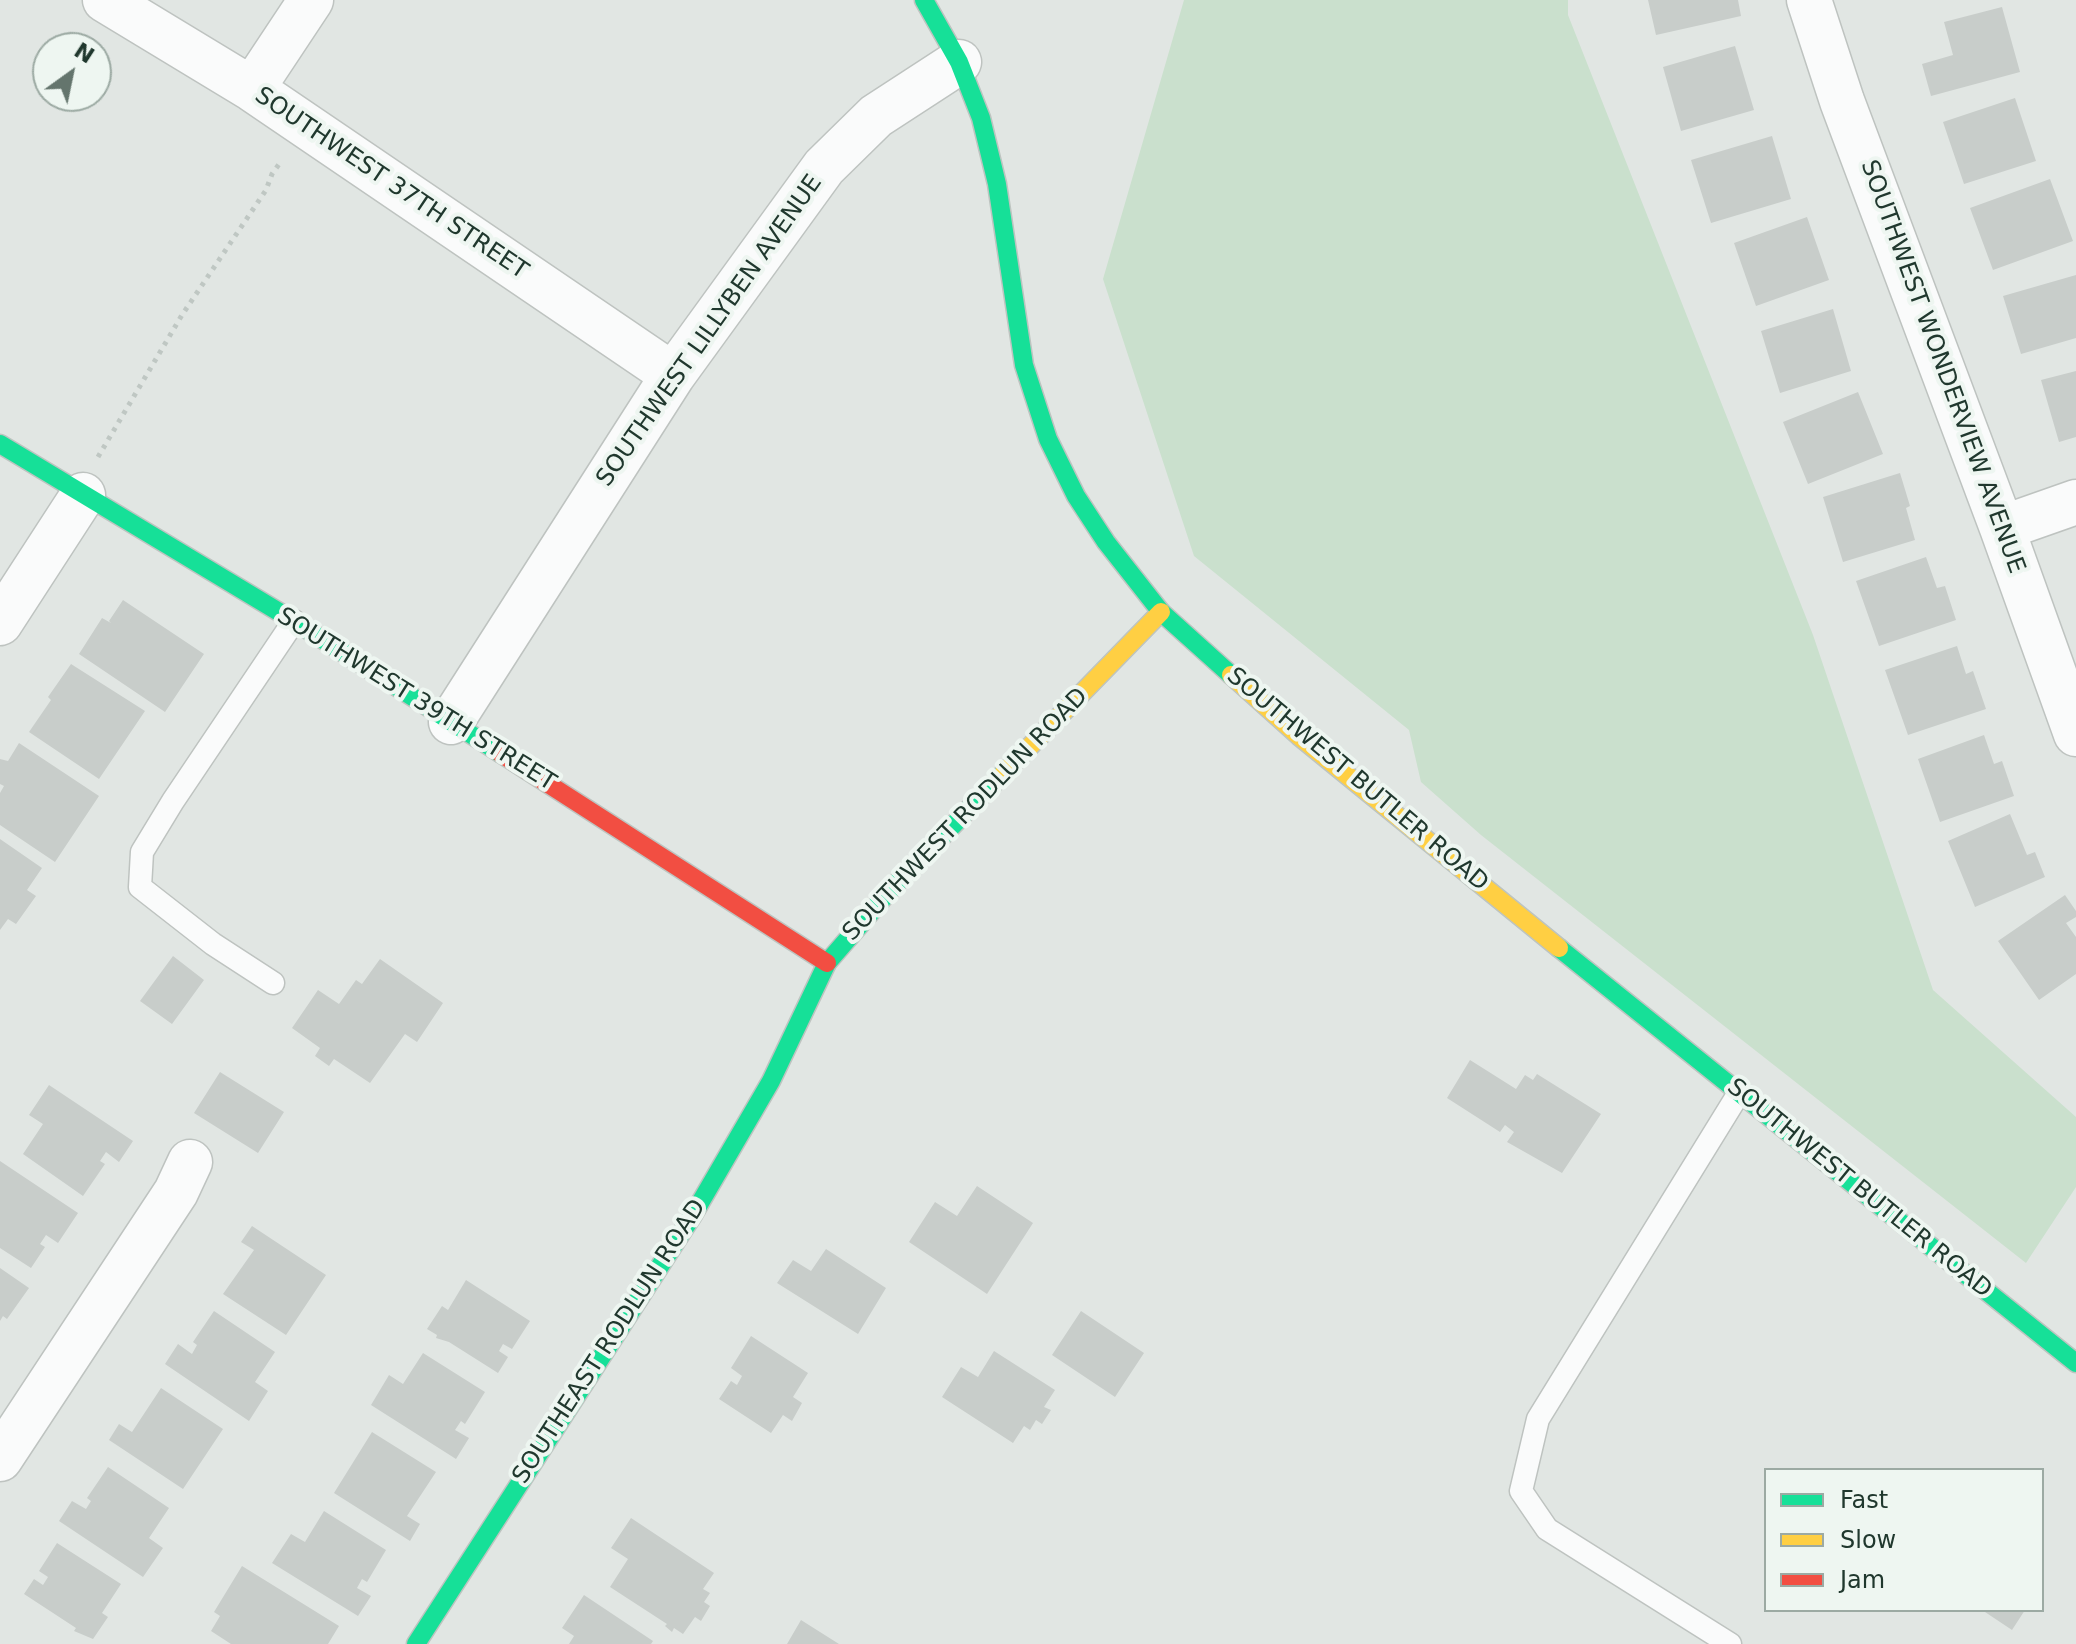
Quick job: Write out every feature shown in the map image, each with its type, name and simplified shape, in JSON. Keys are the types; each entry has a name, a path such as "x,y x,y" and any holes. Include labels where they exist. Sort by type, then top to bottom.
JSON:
{"street":[{"name":"SOUTHWEST 37TH STREET","path":"105,0 252,89 673,375"},
{"path":"252,89 311,0"},
{"name":"SOUTHWEST BUTLER ROAD","path":"924,0 959,62 981,118 997,184 1024,365 1048,439 1091,519 1161,612 1299,736 2076,1363"},
{"name":"SOUTHWEST WONDERVIEW AVENUE","path":"1809,0 1842,101 2076,734"},
{"name":"SOUTHWEST LILLYBEN AVENUE","path":"451,722 673,375 824,167 876,116 959,62"},
{"name":"SOUTHWEST 39TH STREET","path":"0,444 294,621 827,963"},
{"path":"0,623 83,495"},
{"path":"2002,528 2076,502"},
{"name":"SOUTHWEST RODLUN ROAD","path":"794,1033 827,963 891,889 1161,612"},
{"name":"SOUTHEAST RODLUN ROAD","path":"416,1644 693,1215 771,1081 794,1033"},
{"path":"0,1459 176,1192 190,1162"}],"lane":[{"path":"273,983 213,944 140,887 142,852 294,621"},
{"path":"1730,1644 1547,1529 1521,1491 1538,1419 1739,1093"}],"path":[{"path":"83,495 99,454 174,327 306,125"}],"green space":[{"path":"1184,0 1568,0 1568,15 1813,635 1933,990 2076,1117 2076,1187 2026,1263 1481,835 1421,782 1409,730 1194,556 1103,279"}],"building":[{"path":"1648,0 1738,0 1741,16 1656,35"},
{"path":"2002,7 2020,72 1931,96 1922,64 1953,55 1944,22"},
{"path":"1735,46 1754,110 1681,131 1663,67"},
{"path":"2015,98 2036,161 1964,184 1943,122"},
{"path":"1772,136 1791,199 1711,223 1691,160"},
{"path":"2050,179 2073,241 1993,270 1970,208"},
{"path":"1807,217 1829,280 1756,306 1734,243"},
{"path":"2076,275 2076,338 2021,354 2003,296"},
{"path":"1833,309 1851,371 1780,393 1761,331"},
{"path":"2076,371 2076,437 2059,442 2041,380"},
{"path":"1858,392 1883,454 1808,484 1783,422"},
{"path":"1900,473 1910,506 1906,508 1915,540 1843,562 1823,497"},
{"path":"1926,557 1937,588 1945,586 1956,620 1879,646 1856,581"},
{"path":"123,600 204,654 165,712 79,654 102,618 111,623 109,621"},
{"path":"1957,646 1966,674 1973,671 1986,709 1908,735 1885,670"},
{"path":"71,664 145,711 99,779 29,732"},
{"path":"1984,735 1994,764 2002,761 2014,796 1940,822 1918,759"},
{"path":"19,743 99,796 55,862 0,825 0,793 4,786 0,784 0,759 8,761"},
{"path":"2010,814 2027,855 2035,852 2045,877 1975,907 1948,841"},
{"path":"0,839 42,868 27,890 36,896 16,924 8,919 0,930"},
{"path":"2065,895 2076,911 2076,917 2066,923 2076,937 2076,974 2039,1000 1998,941"},
{"path":"173,956 204,980 172,1024 140,1001"},
{"path":"380,959 443,1003 417,1042 405,1034 370,1083 334,1059 329,1066 315,1056 320,1048 292,1028 318,990 339,1004 356,980 362,984"},
{"path":"1470,1060 1516,1089 1525,1075 1533,1080 1537,1074 1601,1114 1562,1173 1507,1142 1514,1132 1505,1125 1500,1132 1447,1098"},
{"path":"220,1072 284,1112 258,1153 194,1113"},
{"path":"49,1085 133,1141 119,1162 106,1152 100,1161 105,1164 83,1196 23,1154 43,1124 29,1115"},
{"path":"0,1161 78,1213 58,1243 46,1235 40,1244 45,1247 31,1268 0,1248"},
{"path":"977,1186 1033,1223 987,1294 909,1242 935,1202 957,1216"},
{"path":"252,1226 326,1275 286,1335 223,1294 254,1250 241,1242"},
{"path":"826,1249 886,1288 858,1334 777,1283 793,1260 811,1271"},
{"path":"0,1268 29,1288 7,1319 3,1316 0,1321"},
{"path":"466,1280 530,1321 512,1349 503,1344 499,1351 508,1357 498,1373 449,1342 436,1338 437,1335 427,1329 442,1306 448,1310"},
{"path":"214,1311 275,1352 255,1382 268,1391 249,1421 165,1364 178,1344 192,1354 197,1345 193,1342"},
{"path":"1081,1311 1144,1353 1115,1397 1052,1355"},
{"path":"751,1336 808,1373 793,1397 802,1403 792,1421 783,1415 771,1433 719,1399 731,1381 737,1385 742,1376 731,1368"},
{"path":"994,1351 1055,1390 1044,1407 1051,1410 1042,1424 1036,1420 1030,1430 1024,1426 1013,1443 942,1397 961,1367 978,1377"},
{"path":"423,1353 485,1392 465,1424 461,1421 455,1430 469,1438 456,1459 371,1405 389,1375 403,1384"},
{"path":"161,1388 223,1429 183,1489 109,1440 119,1424 132,1432"},
{"path":"372,1432 436,1472 407,1516 420,1524 410,1541 334,1493"},
{"path":"108,1467 169,1508 149,1538 163,1548 143,1577 59,1521 72,1501 86,1509 91,1501 87,1498"},
{"path":"324,1511 386,1550 367,1582 362,1579 357,1588 371,1596 358,1616 272,1563 291,1534 305,1542"},
{"path":"631,1518 714,1573 703,1589 710,1593 704,1602 710,1606 701,1621 695,1617 683,1634 674,1628 672,1632 665,1626 667,1624 610,1587 628,1559 611,1548"},
{"path":"57,1543 121,1584 102,1613 108,1617 93,1639 74,1631 76,1628 24,1594 34,1579 43,1585 48,1577 39,1571"},
{"path":"242,1566 339,1626 328,1644 231,1644 211,1631 220,1616 214,1612"},
{"path":"584,1595 653,1641 651,1644 569,1644 574,1636 562,1628"},
{"path":"1985,1612 2024,1612 2012,1630"},
{"path":"801,1620 839,1644 787,1644"}],"traffic: fast":[{"path":"924,0 959,62 981,118 997,184 1024,365 1048,439 1076,496 1106,542 1161,612 1231,675"},
{"path":"0,444 294,621 500,753"},
{"path":"416,1644 693,1215 771,1081 827,963 891,889 1003,774"},
{"path":"1559,948 2076,1363"}],"traffic: slow":[{"path":"1003,774 1161,612"},
{"path":"1231,675 1299,736 1559,948"}],"traffic: jam":[{"path":"500,753 827,963"}]}
